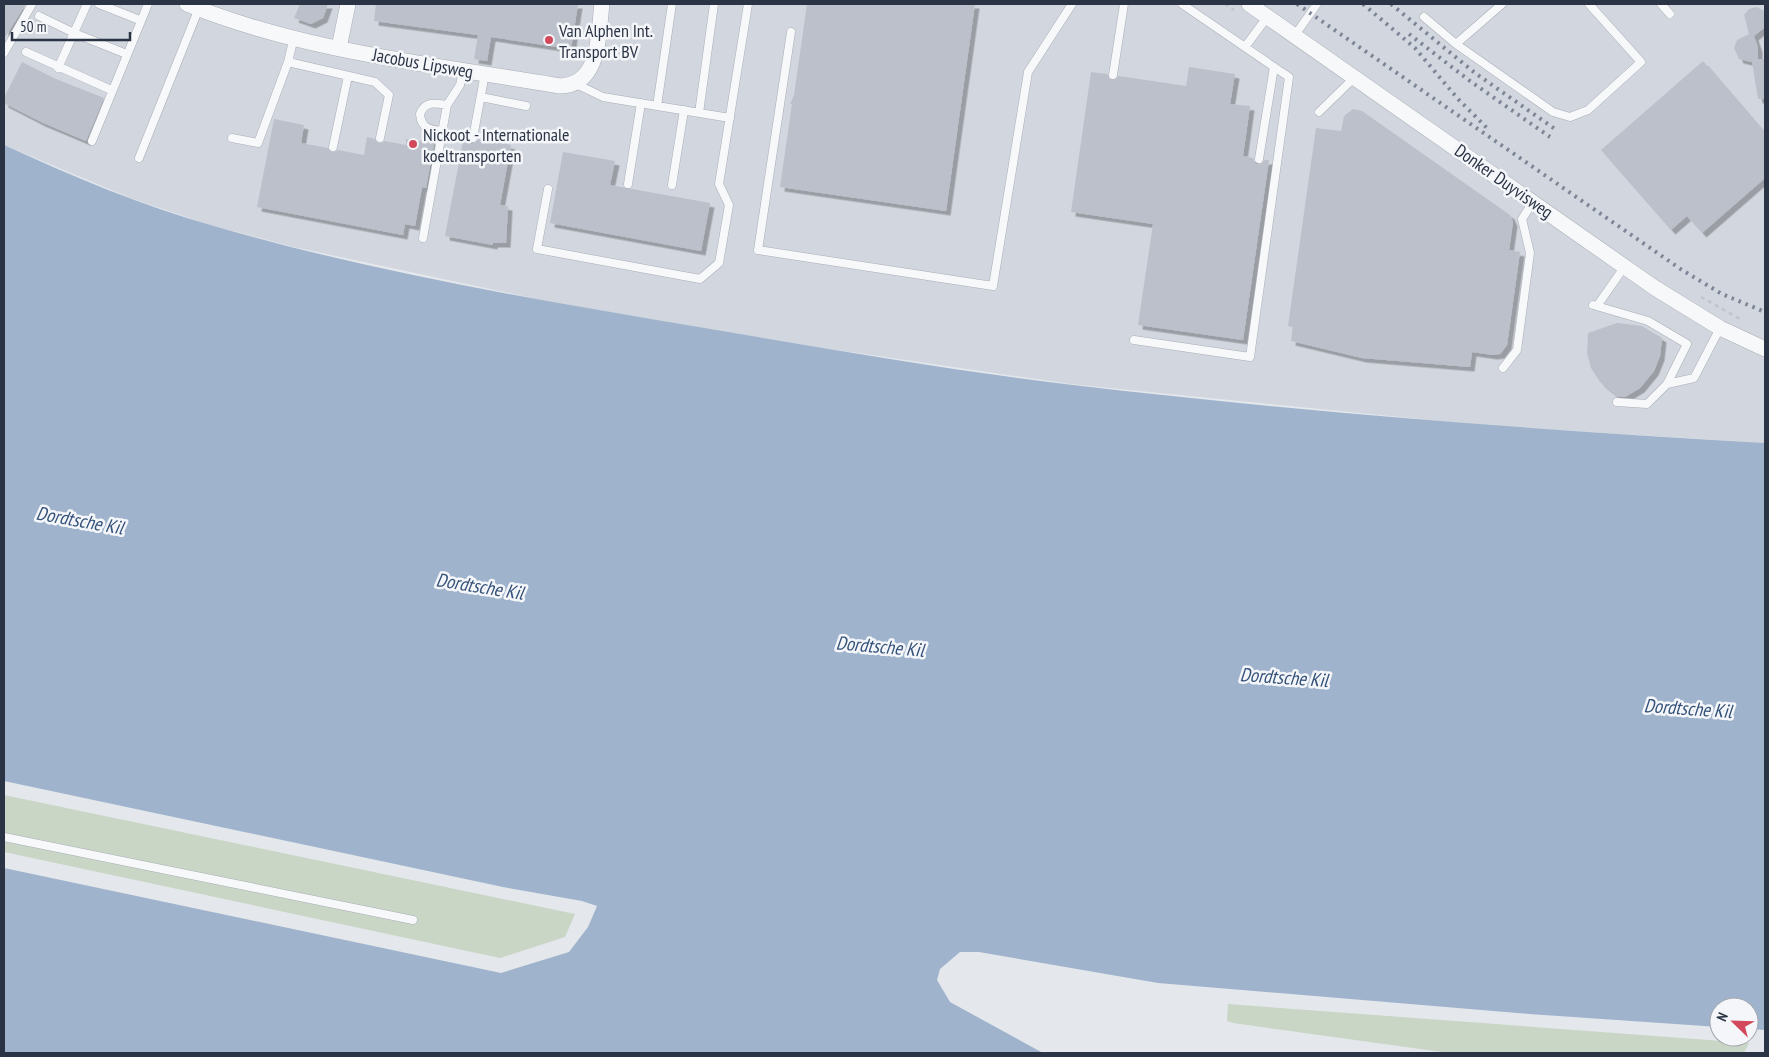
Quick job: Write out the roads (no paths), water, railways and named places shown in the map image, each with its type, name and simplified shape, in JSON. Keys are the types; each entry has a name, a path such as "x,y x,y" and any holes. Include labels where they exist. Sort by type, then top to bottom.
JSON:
{"street":[{"path":"339,48 348,4"},
{"path":"576,84 591,69 602,4"},
{"name":"Donker Duyvisweg","path":"1249,4 1687,309 1720,328 1765,349"},
{"name":"Jacobus Lipsweg","path":"199,7 294,37 339,48 560,86 576,84"}],"lane":[{"path":"4,53 32,4"},
{"path":"58,68 87,4"},
{"path":"99,4 137,19"},
{"path":"92,141 148,4"},
{"path":"657,106 672,4"},
{"path":"699,113 714,4"},
{"path":"548,189 537,250 700,279 719,263 729,205 720,184 748,4"},
{"path":"791,32 758,250 993,286 1028,72 1072,4"},
{"path":"1114,74 1124,4"},
{"path":"1134,340 1250,357 1289,77 1182,4"},
{"path":"1295,35 1317,4"},
{"path":"1456,44 1502,4"},
{"path":"1424,17 1456,44 1558,115 1577,116 1588,110 1641,62 1589,4"},
{"path":"1661,4 1670,14"},
{"path":"140,158 199,7"},
{"path":"39,16 74,33 124,53"},
{"path":"1245,47 1268,16"},
{"path":"232,138 258,144 288,62 294,37"},
{"path":"26,52 58,68 109,89"},
{"path":"288,62 375,82 389,95 380,138"},
{"path":"1259,159 1274,67"},
{"path":"423,238 447,105 460,85 463,70"},
{"path":"473,138 485,74"},
{"path":"333,147 348,76"},
{"path":"1319,112 1355,77"},
{"path":"576,84 603,97 730,118"},
{"path":"481,97 526,106"},
{"path":"443,132 425,127 422,124 420,114 429,103 447,105"},
{"path":"628,184 641,103"},
{"path":"672,185 684,110"},
{"path":"1503,368 1517,350 1530,253 1522,219 1534,201"},
{"path":"1617,402 1647,404 1667,384 1687,344 1648,321 1595,306 1625,266"},
{"path":"1667,384 1694,378 1720,328"},
{"path":"4,838 413,920"}],"water":[{"name":"Dordtsche Kil","path":"4,145 134,200 187,218 274,242 455,284 638,317 933,366 1159,395 1419,419 1765,443 1765,1030 1759,1030 1759,997 1709,997 1709,1026 1529,1014 1158,983 979,952 960,952 940,969 937,980 950,1002 1043,1053 4,1053 4,868 501,973 569,952 588,927 597,906 582,901 503,887 4,781"}],"railway":[{"path":"1297,4 1682,270 1722,294 1765,312"},
{"path":"1363,4 1415,48 1458,99 1488,129"},
{"path":"1391,4 1475,73 1555,129"},
{"path":"1409,34 1470,81 1550,137"}],"place":[{"name":"Van Alphen Int. Transport BV","path":"549,40"},
{"name":"Nickoot - Internationale koeltransporten","path":"413,144"}]}
